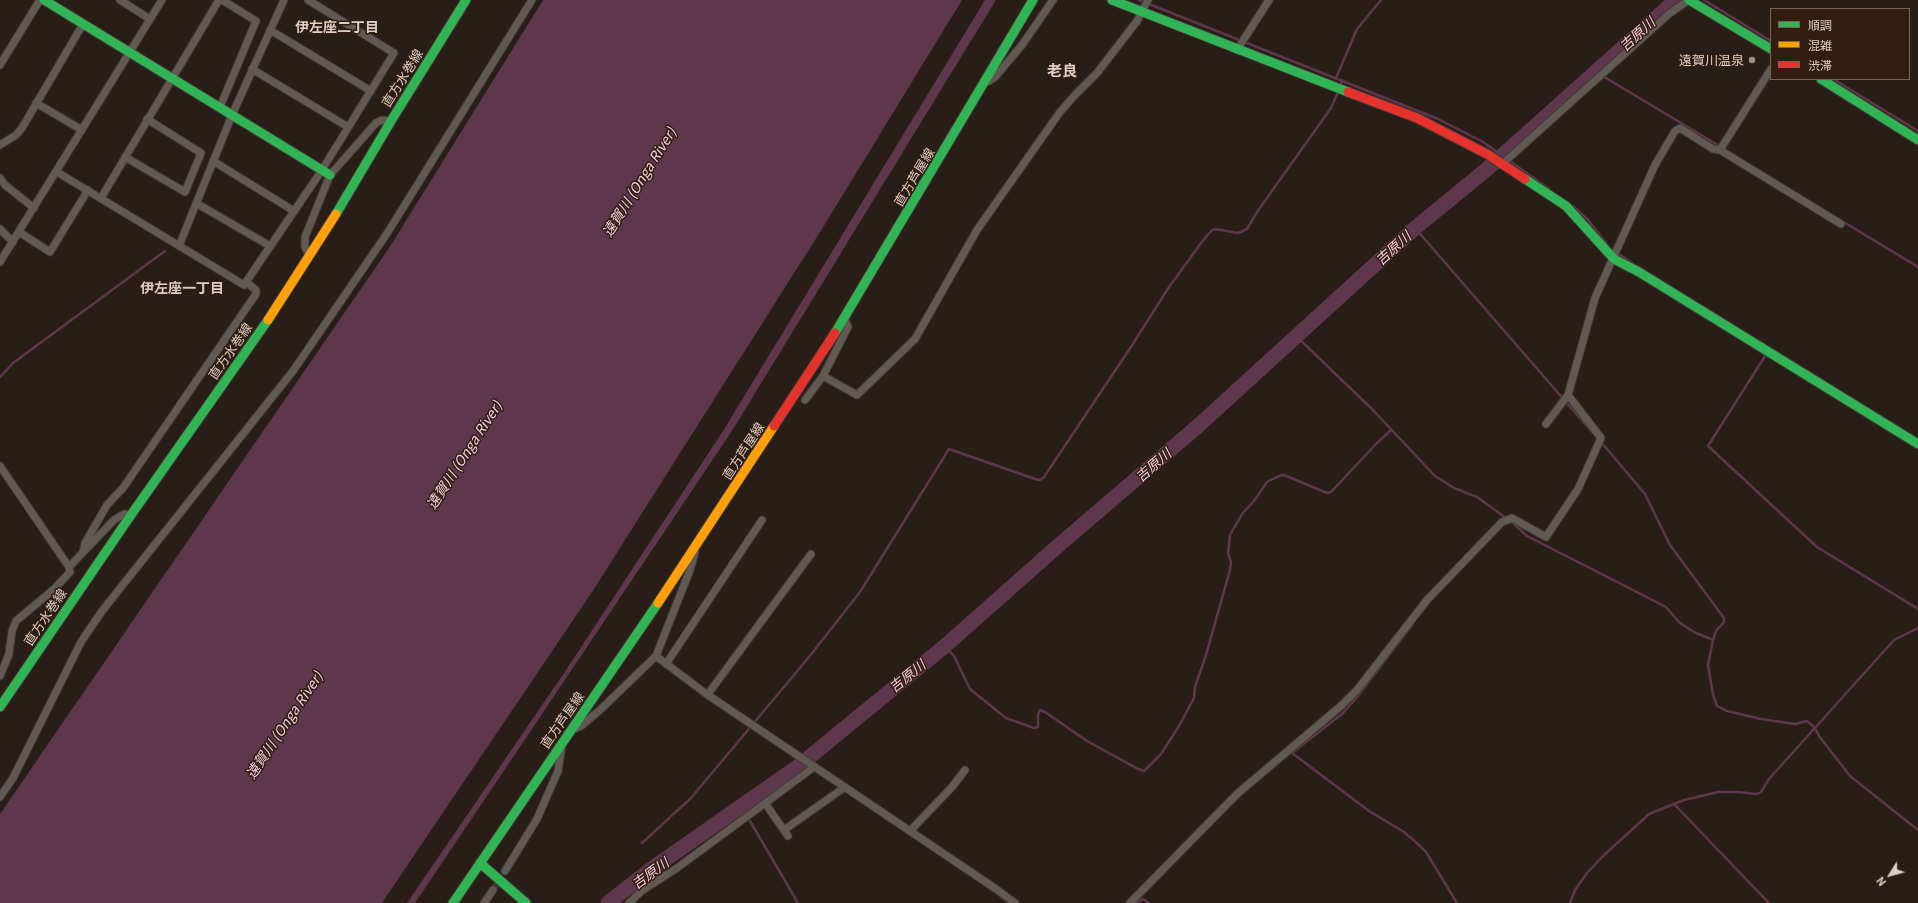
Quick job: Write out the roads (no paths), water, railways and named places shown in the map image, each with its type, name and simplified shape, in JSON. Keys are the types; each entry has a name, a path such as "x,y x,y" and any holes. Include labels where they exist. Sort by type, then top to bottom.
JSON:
{"main road":[{"path":"44,0 326,172"},
{"name":"直方水巻線","path":"0,707 130,515 270,316 351,191 390,121 466,0"},
{"name":"直方芦屋線","path":"453,903 694,550 844,318 1033,0"},
{"path":"1112,0 1237,50 1417,118 1487,154 1501,165 1566,206 1614,259 1640,272 1918,444"},
{"path":"1689,0 1770,47"},
{"path":"1822,80 1918,140"},
{"path":"480,863 526,903"}],"street":[{"path":"0,65 40,0"},
{"path":"120,0 150,19"},
{"path":"0,262 162,0"},
{"path":"101,198 220,0 256,21 240,54 220,107"},
{"path":"179,246 232,115 284,0"},
{"path":"308,0 394,53 348,127 326,172 305,237 305,247 309,255"},
{"path":"0,797 13,778 81,642 102,610 293,371 392,226 532,0"},
{"path":"985,83 995,76 1022,45 1053,0"},
{"path":"823,376 857,395 915,339 977,230 1060,112 1097,73 1143,12 1148,0"},
{"path":"1237,50 1269,0"},
{"path":"1501,165 1670,13 1689,0"},
{"path":"0,145 16,135 83,24"},
{"path":"270,30 371,91"},
{"path":"252,69 348,127"},
{"path":"1720,150 1770,71"},
{"path":"36,102 82,130"},
{"path":"125,157 185,192 201,154 148,119"},
{"path":"57,172 244,285 294,211 326,172 376,123 382,120 390,121"},
{"path":"1546,424 1568,395 1595,298 1614,259 1655,165 1675,131 1680,128 1713,149 1720,150 1841,224"},
{"path":"213,161 294,211"},
{"path":"0,178 5,185 34,208"},
{"path":"19,232 50,252 88,190"},
{"path":"196,203 270,246"},
{"path":"0,230 13,242"},
{"path":"83,552 85,542 107,505 123,488 256,294 256,290 246,282"},
{"path":"805,400 823,376 848,327 844,318"},
{"path":"1130,903 1237,794 1342,705 1357,690 1427,600 1502,522 1512,518 1546,537 1578,489 1601,438 1568,395"},
{"path":"0,676 9,654 12,631 16,621 70,572 69,567 1,471"},
{"path":"69,567 114,520 124,514 130,515"},
{"path":"666,664 762,520"},
{"path":"571,730 581,726 600,710 656,656 690,570 695,555 694,550"},
{"path":"708,694 811,554"},
{"path":"656,656 708,694 814,767 1015,903"},
{"path":"505,871 537,819 558,770 562,743"},
{"path":"629,903 643,890 677,868 814,767"},
{"path":"910,831 952,787 965,770"},
{"path":"765,803 786,833 845,787"},
{"path":"484,903 492,890"}],"water":[{"name":"遠賀川 (Onga River)","path":"543,0 962,0 822,229 592,592 382,903 0,903 0,814 391,245"},
{"path":"985,0 996,0 730,434 415,903 407,903 566,670 723,431"}],"waterway":[{"path":"1139,0 1438,119 1483,142 1549,189"},
{"path":"1336,78 1357,29 1381,0"},
{"name":"吉原川","path":"608,903 650,870 796,768 945,646 1059,545 1198,426 1415,228 1486,170 1676,0"},
{"path":"1704,0 1770,40"},
{"path":"1596,72 1721,147"},
{"path":"1340,87 1342,80"},
{"path":"1835,80 1918,131"},
{"path":"642,843 691,798 809,657 860,592 949,449 1035,479 1040,480 1044,477 1131,347 1167,290 1201,243 1211,231 1215,229 1238,233 1247,229 1257,212 1331,108 1338,92"},
{"path":"1573,206 1588,220 1606,243"},
{"path":"1842,221 1918,267"},
{"path":"1415,228 1592,432"},
{"path":"0,377 13,363 165,251"},
{"path":"1617,253 1632,263"},
{"path":"1296,336 1372,409 1435,476 1454,488 1477,497 1513,523 1527,536 1666,607 1680,623 1694,632 1713,640 1708,665 1713,695 1717,706 1727,711 1761,719 1795,724 1807,721 1815,728 1819,736 1850,776 1918,830"},
{"path":"1767,353 1708,446 1817,547 1918,609"},
{"path":"945,646 954,656 970,689 1006,718 1034,728 1038,727 1038,714 1040,710 1087,741 1144,771 1161,754 1179,726 1194,698 1195,687 1206,655 1230,570 1231,562 1228,553 1230,535 1242,514 1254,501 1267,482 1279,476 1284,475 1327,493 1331,492 1391,430"},
{"path":"1601,442 1645,494 1670,545 1724,618 1724,622 1716,631 1713,640"},
{"path":"1412,625 1358,696 1343,713 1292,753 1369,811 1404,832 1419,845 1426,852 1457,903"},
{"path":"1570,903 1575,890 1587,873 1602,857 1649,814 1684,800 1718,792 1757,794 1761,792 1769,779 1894,640 1918,628"},
{"path":"1674,804 1769,903"},
{"path":"750,821 798,903"},
{"path":"1136,903 1143,899 1149,903"}],"tunnel":[{"path":"493,890 505,871"}],"place":[{"name":"遠賀川温泉","path":"1752,60"}],"district":[{"name":"伊左座二丁目","path":"337,27"},
{"name":"老良","path":"1062,70"},
{"name":"伊左座一丁目","path":"182,288"}]}
